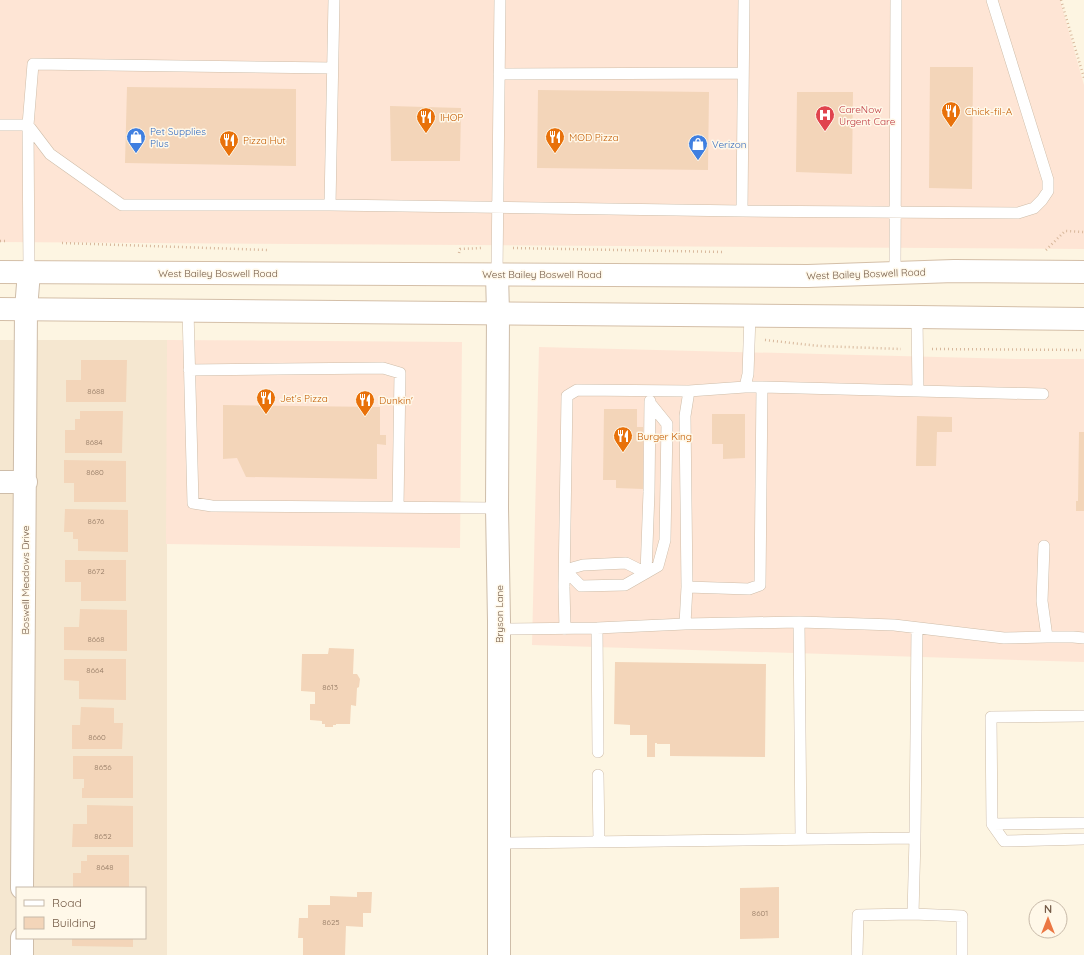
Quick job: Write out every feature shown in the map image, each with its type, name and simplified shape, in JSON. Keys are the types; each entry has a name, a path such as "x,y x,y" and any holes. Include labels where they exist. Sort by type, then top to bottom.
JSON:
{"main road":[{"name":"West Bailey Boswell Road","path":"0,272 808,276 954,271 1084,272"},
{"name":"Boswell Meadows Drive","path":"22,887 26,309 29,272"},
{"name":"Bryson Lane","path":"497,274 499,955"},
{"path":"0,309 750,315 1084,320"},
{"path":"0,482 26,482"},
{"path":"22,939 22,955"}],"lane":[{"path":"330,205 334,0"},
{"path":"497,274 500,0"},
{"path":"742,211 744,0"},
{"path":"895,273 896,0"},
{"path":"28,125 50,154 122,204 1018,213 1034,208 1048,191 1048,180 992,0"},
{"path":"29,272 28,125 32,64 332,68"},
{"path":"499,74 743,73"},
{"path":"0,125 28,125"},
{"path":"188,310 193,503 212,506 497,508"},
{"path":"745,387 748,374 750,315"},
{"path":"917,317 918,391"},
{"path":"189,370 383,368 400,373 398,507"},
{"path":"687,587 749,589 760,585 762,387"},
{"path":"565,629 567,396 576,390 689,391 762,387 1043,394"},
{"path":"646,573 649,492 650,391"},
{"path":"685,624 687,587 685,416 689,391"},
{"path":"565,570 581,586 625,585 658,566 665,540 666,424 650,403"},
{"path":"1044,546 1042,601 1047,637"},
{"path":"565,570 583,565 626,563 646,573"},
{"path":"499,629 565,629 685,624 799,622 894,625 1004,638 1084,638"},
{"path":"799,622 801,839"},
{"path":"597,628 598,752"},
{"path":"913,914 917,628"},
{"path":"1084,716 991,717 992,824 1004,841 1084,839"},
{"path":"598,775 599,842"},
{"path":"992,824 1084,823"},
{"path":"499,843 915,838"},
{"path":"857,955 858,915 913,914 962,916 962,955"}],"path":[{"path":"1061,0 1084,78"},
{"path":"0,241 6,241"},
{"path":"749,339 819,346 917,349 1084,350"}],"shaded area":[{"path":"0,0 1060,0 1084,85 1084,249 0,242"},
{"path":"0,340 167,340 167,955 0,955"},
{"path":"167,340 462,342 460,548 166,544"},
{"path":"539,347 1016,359 1084,359 1084,662 532,645"}],"building":[{"name":"Chick-fil-A","path":"930,67 973,67 972,189 929,188"},
{"path":"127,87 296,89 296,166 125,163"},
{"path":"538,90 709,92 708,170 537,168"},
{"name":"CareNow Urgent Care","path":"797,92 853,92 852,174 796,172"},
{"name":"IHOP","path":"390,106 461,108 460,161 391,161"},
{"path":"81,360 127,360 126,402 66,402 66,380 81,380"},
{"path":"223,405 380,407 380,435 386,435 386,445 377,444 377,479 246,477 237,458 223,459"},
{"name":"Burger King","path":"604,409 637,409 637,427 643,427 643,489 616,488 616,480 603,480"},
{"path":"80,411 123,411 122,453 65,453 65,430 75,430 75,419 80,419"},
{"path":"712,414 745,414 745,458 723,459 723,444 712,444"},
{"path":"917,416 952,417 952,432 937,432 936,466 916,466"},
{"path":"1079,432 1084,432 1084,511 1076,511 1076,501 1078,501"},
{"path":"64,460 126,461 126,502 74,502 74,483 64,483"},
{"path":"65,509 128,510 128,552 78,551 78,539 73,539 73,532 64,532"},
{"path":"65,560 126,560 126,601 81,601 81,582 65,582"},
{"path":"80,609 127,610 127,651 64,650 64,627 79,627"},
{"path":"329,648 354,649 353,674 357,674 360,679 359,687 357,688 356,706 351,705 350,724 336,724 333,725 333,727 325,727 325,724 322,724 322,721 310,720 310,704 315,704 315,692 301,691 302,654 328,654"},
{"path":"64,659 126,659 126,700 79,699 79,681 64,680"},
{"path":"615,662 766,664 765,757 670,756 670,744 655,743 655,757 647,757 647,735 630,735 630,725 614,724"},
{"path":"81,707 114,708 114,723 123,723 122,749 72,749 72,725 80,725"},
{"path":"73,756 133,756 133,798 82,798 84,779 73,779"},
{"path":"87,805 133,806 133,847 72,847 73,824 87,824"},
{"path":"87,855 129,855 129,887 73,887 73,873 81,873 81,861 87,861"},
{"path":"779,887 779,938 740,939 740,888"},
{"path":"357,892 372,892 371,913 363,913 363,927 346,926 345,955 303,955 303,938 298,938 299,918 308,918 308,905 330,905 330,896 357,897"},
{"path":"72,939 133,939 133,947 72,946"}],"place":[{"name":"Chick-fil-A","path":"951,128"},
{"name":"CareNow Urgent Care","path":"825,132"},
{"name":"IHOP","path":"426,134"},
{"name":"Pet Supplies Plus","path":"136,154"},
{"name":"MOD Pizza","path":"555,154"},
{"name":"Pizza Hut","path":"229,157"},
{"name":"Verizon","path":"698,161"},
{"name":"Jet's Pizza","path":"266,415"},
{"name":"Dunkin'","path":"365,417"},
{"name":"Burger King","path":"623,453"}]}
